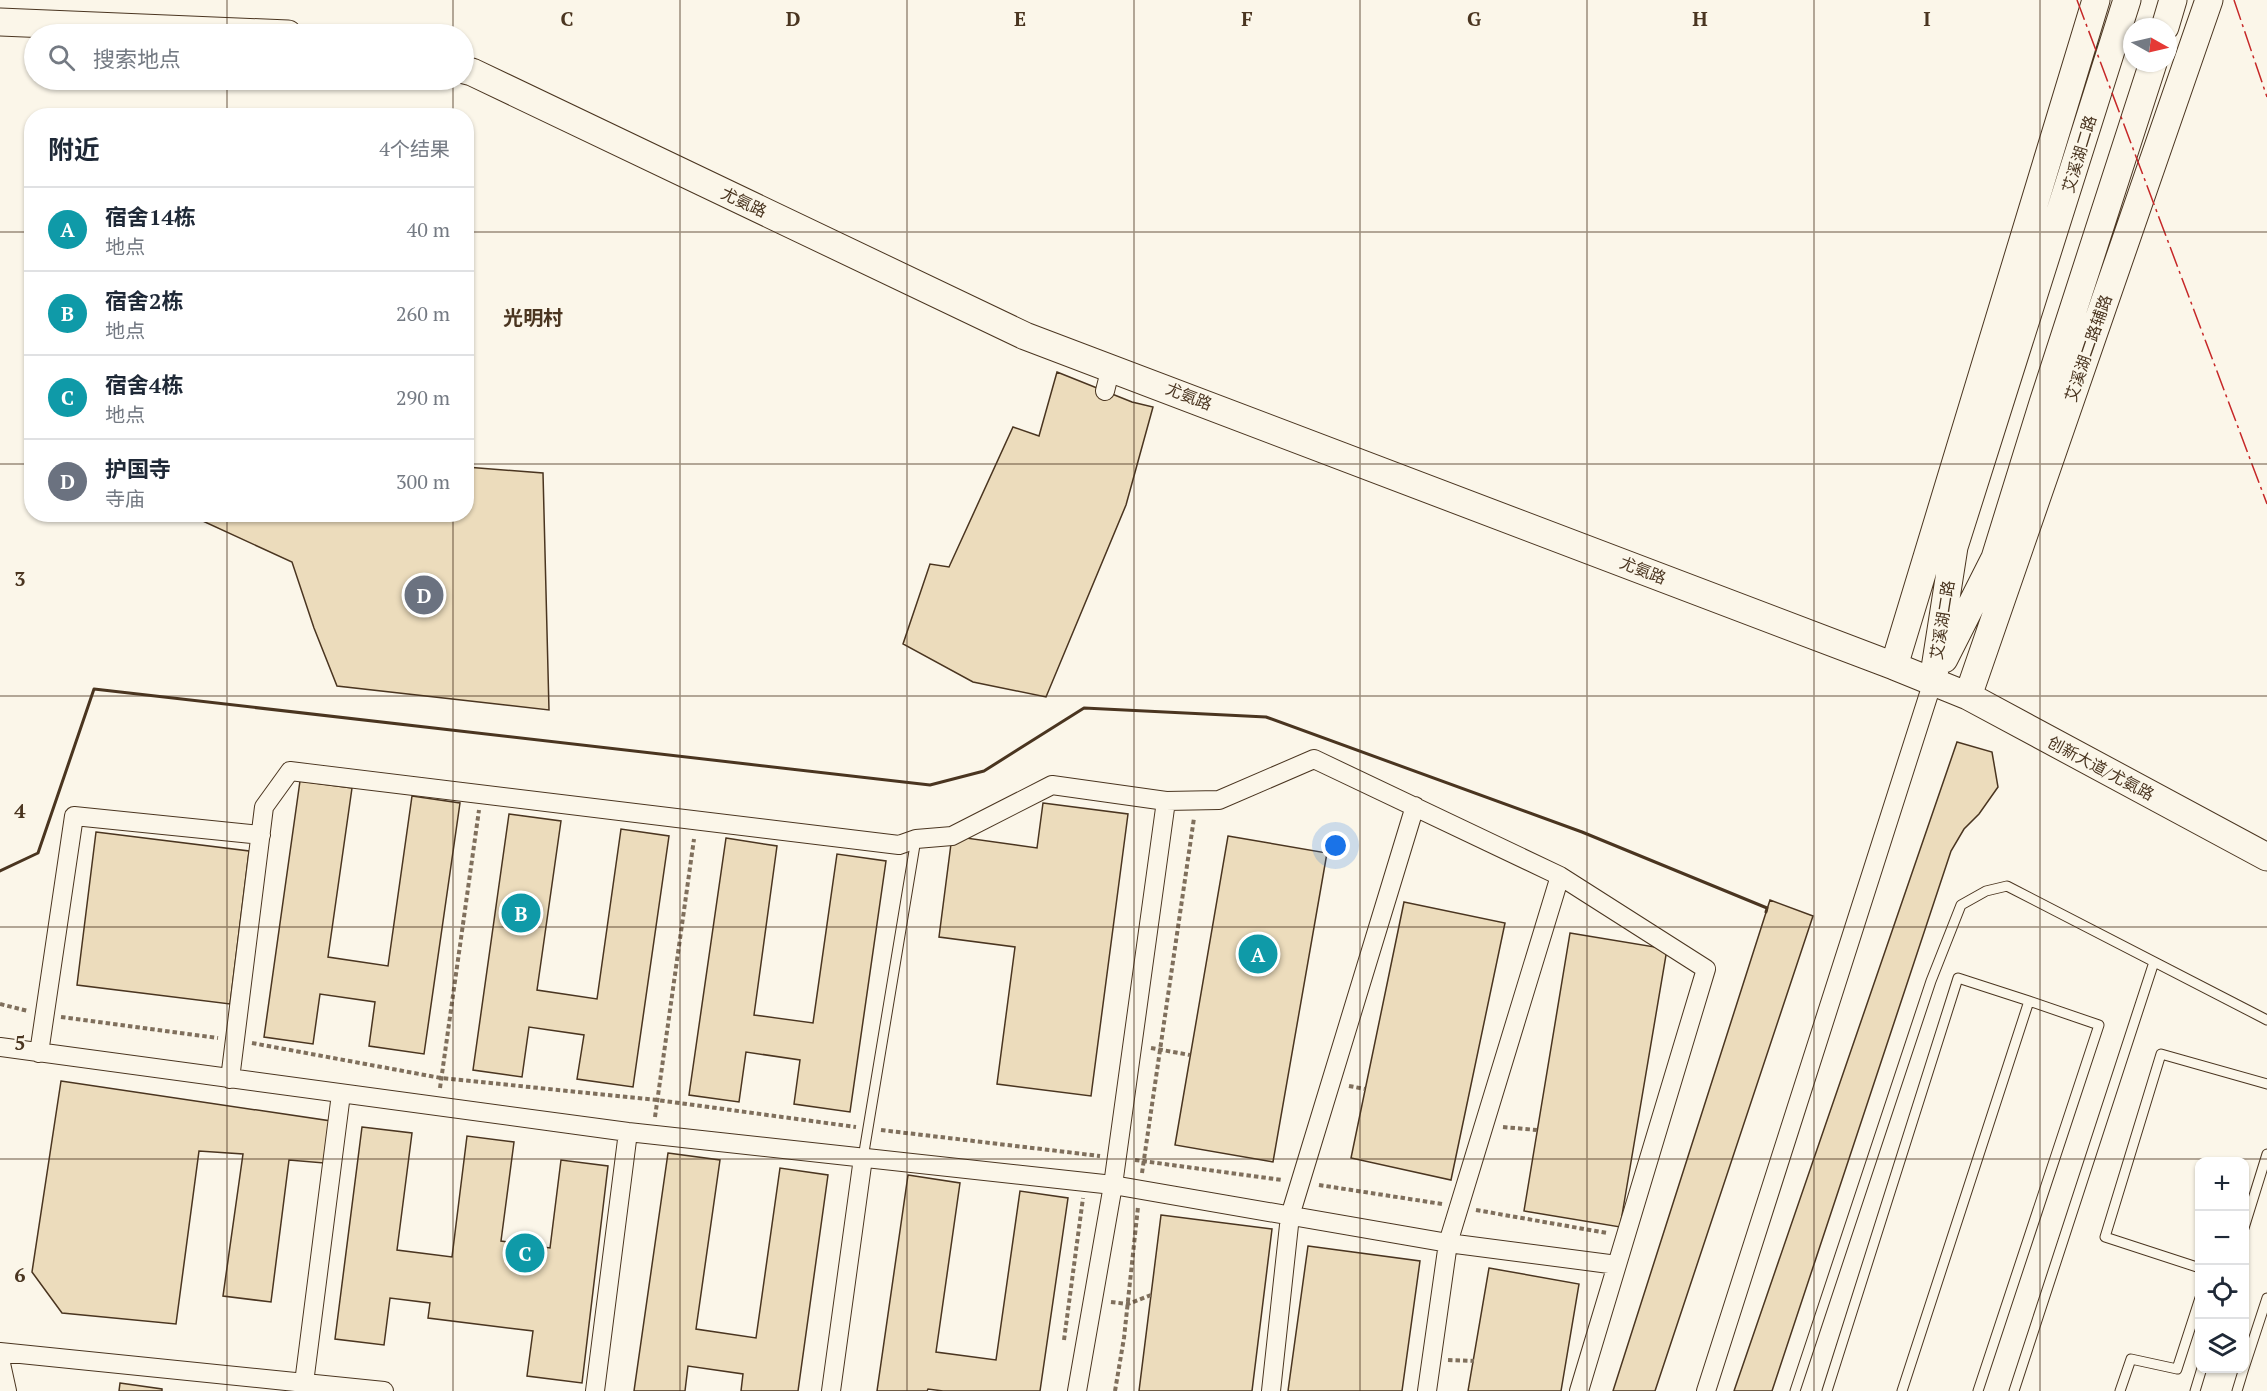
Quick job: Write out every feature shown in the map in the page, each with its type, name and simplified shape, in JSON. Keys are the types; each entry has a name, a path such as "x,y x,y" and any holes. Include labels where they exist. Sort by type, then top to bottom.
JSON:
{"main road":[{"path":"1894,666 2096,0"},
{"name":"艾溪湖二路","path":"1933,681 1954,547 2127,0"},
{"path":"2168,18 2174,0"},
{"name":"艾溪湖二路辅路","path":"1968,696 2209,0"},
{"path":"0,22 48,24"},
{"name":"艾溪湖二路","path":"1933,681 1995,558 2150,72"},
{"name":"尤氨路","path":"474,73 1025,336 1108,379 1933,681"},
{"name":"创新大道/尤氨路","path":"1933,681 1968,696 2267,857"}],"street":[{"path":"1706,1391 1933,681"},
{"path":"230,1078 264,807 290,771 899,845 916,839 952,836 1052,785 1167,801 1219,800 1314,759 1560,876 1706,969 1579,1391"},
{"path":"1077,1391 1113,1185 1167,801"},
{"path":"1271,1391 1290,1216 1415,806"},
{"path":"39,1053 74,816 261,835"},
{"path":"1427,1391 1448,1243 1560,876"},
{"path":"0,1047 652,1135 1113,1185 1448,1243 1617,1266"},
{"path":"304,1383 341,1094"},
{"path":"595,1391 628,1132"},
{"path":"831,1391 863,1158"},
{"path":"0,1352 384,1391"},
{"path":"0,1359 7,1391"}],"lane":[{"path":"863,1158 916,839"},
{"path":"1795,1391 1931,981 1961,905 1986,891 2007,886 2267,1020"},
{"path":"2014,1391 2154,962"},
{"path":"1827,1391 1958,978 2099,1025 1978,1391"},
{"path":"1902,1391 2029,1001"},
{"path":"2195,1267 2105,1237 2161,1054 2267,1084"},
{"path":"2249,1212 2267,1154"},
{"path":"2249,1353 2267,1298"},
{"path":"2120,1391 2131,1359 2177,1369 2195,1311"},
{"path":"2195,1391 2200,1373"},
{"path":"2237,1391 2242,1373"}],"path":[{"path":"437,1107 482,794"},
{"path":"1115,1391 1128,1304 1140,1190 1197,800"},
{"path":"652,1135 697,820"},
{"path":"0,1004 44,1015 235,1040 441,1078 657,1100 868,1129 1116,1158"},
{"path":"1132,1045 1190,1055"},
{"path":"1485,1124 1537,1131"},
{"path":"1144,1162 1300,1182 1626,1236"},
{"path":"1064,1346 1085,1182"},
{"path":"1093,1300 1128,1304 1151,1295"}],"building":[{"path":"1057,372 1132,402 1153,407 1126,505 1046,697 973,682 903,644 930,564 949,567 1013,427 1039,436"},
{"path":"474,468 543,473 549,710 337,686 314,628 292,562 205,522 474,522"},
{"path":"1957,742 1992,752 1998,787 1979,814 1964,829 1951,851 1772,1391 1734,1391"},
{"path":"300,781 352,788 328,957 388,966 412,796 460,803 424,1054 369,1046 375,1002 320,994 313,1044 264,1037"},
{"path":"1043,803 1128,814 1091,1096 997,1084 1015,947 939,937 952,836 1037,848"},
{"path":"509,814 561,821 537,990 597,999 621,829 669,836 633,1087 577,1079 584,1035 529,1027 522,1077 473,1070"},
{"path":"96,832 249,851 230,1004 77,985"},
{"path":"1228,836 1327,853 1273,1162 1175,1145"},
{"path":"726,838 777,846 754,1015 813,1023 837,854 886,861 850,1112 794,1104 800,1060 746,1052 739,1102 689,1095"},
{"path":"1770,900 1813,916 1655,1391 1613,1391"},
{"path":"1404,902 1505,923 1451,1180 1351,1158"},
{"path":"1570,933 1667,949 1620,1227 1524,1211"},
{"path":"61,1081 331,1121 324,1163 289,1160 271,1302 223,1296 243,1154 199,1151 176,1324 62,1313 32,1272"},
{"path":"362,1127 412,1133 397,1250 452,1257 467,1136 514,1142 501,1241 550,1248 561,1160 608,1166 582,1383 527,1376 533,1331 428,1318 430,1303 390,1298 384,1345 335,1339"},
{"path":"668,1153 720,1160 696,1329 756,1338 780,1168 828,1175 798,1391 741,1391 743,1374 688,1366 685,1391 634,1391"},
{"path":"908,1175 960,1183 936,1352 996,1360 1020,1191 1068,1198 1040,1391 928,1389 927,1391 877,1391"},
{"path":"1161,1215 1272,1229 1252,1391 1139,1391"},
{"path":"1308,1246 1420,1261 1402,1391 1288,1391"},
{"path":"1489,1268 1579,1284 1561,1391 1468,1391"},
{"path":"120,1383 162,1389 162,1391 119,1391"}],"wall":[{"path":"0,871 38,853 94,689 930,785 984,771 1084,708 1266,717 1582,832 1767,908 1766,912"}],"power":[{"path":"2077,0 2267,504"},
{"path":"2234,0 2267,97"}],"place":[{"name":"护国寺","path":"424,595"},
{"name":"宿舍2栋","path":"521,913"},
{"name":"宿舍14栋","path":"1258,954"},
{"name":"宿舍4栋","path":"525,1253"}],"district":[{"name":"光明村","path":"533,317"}]}
